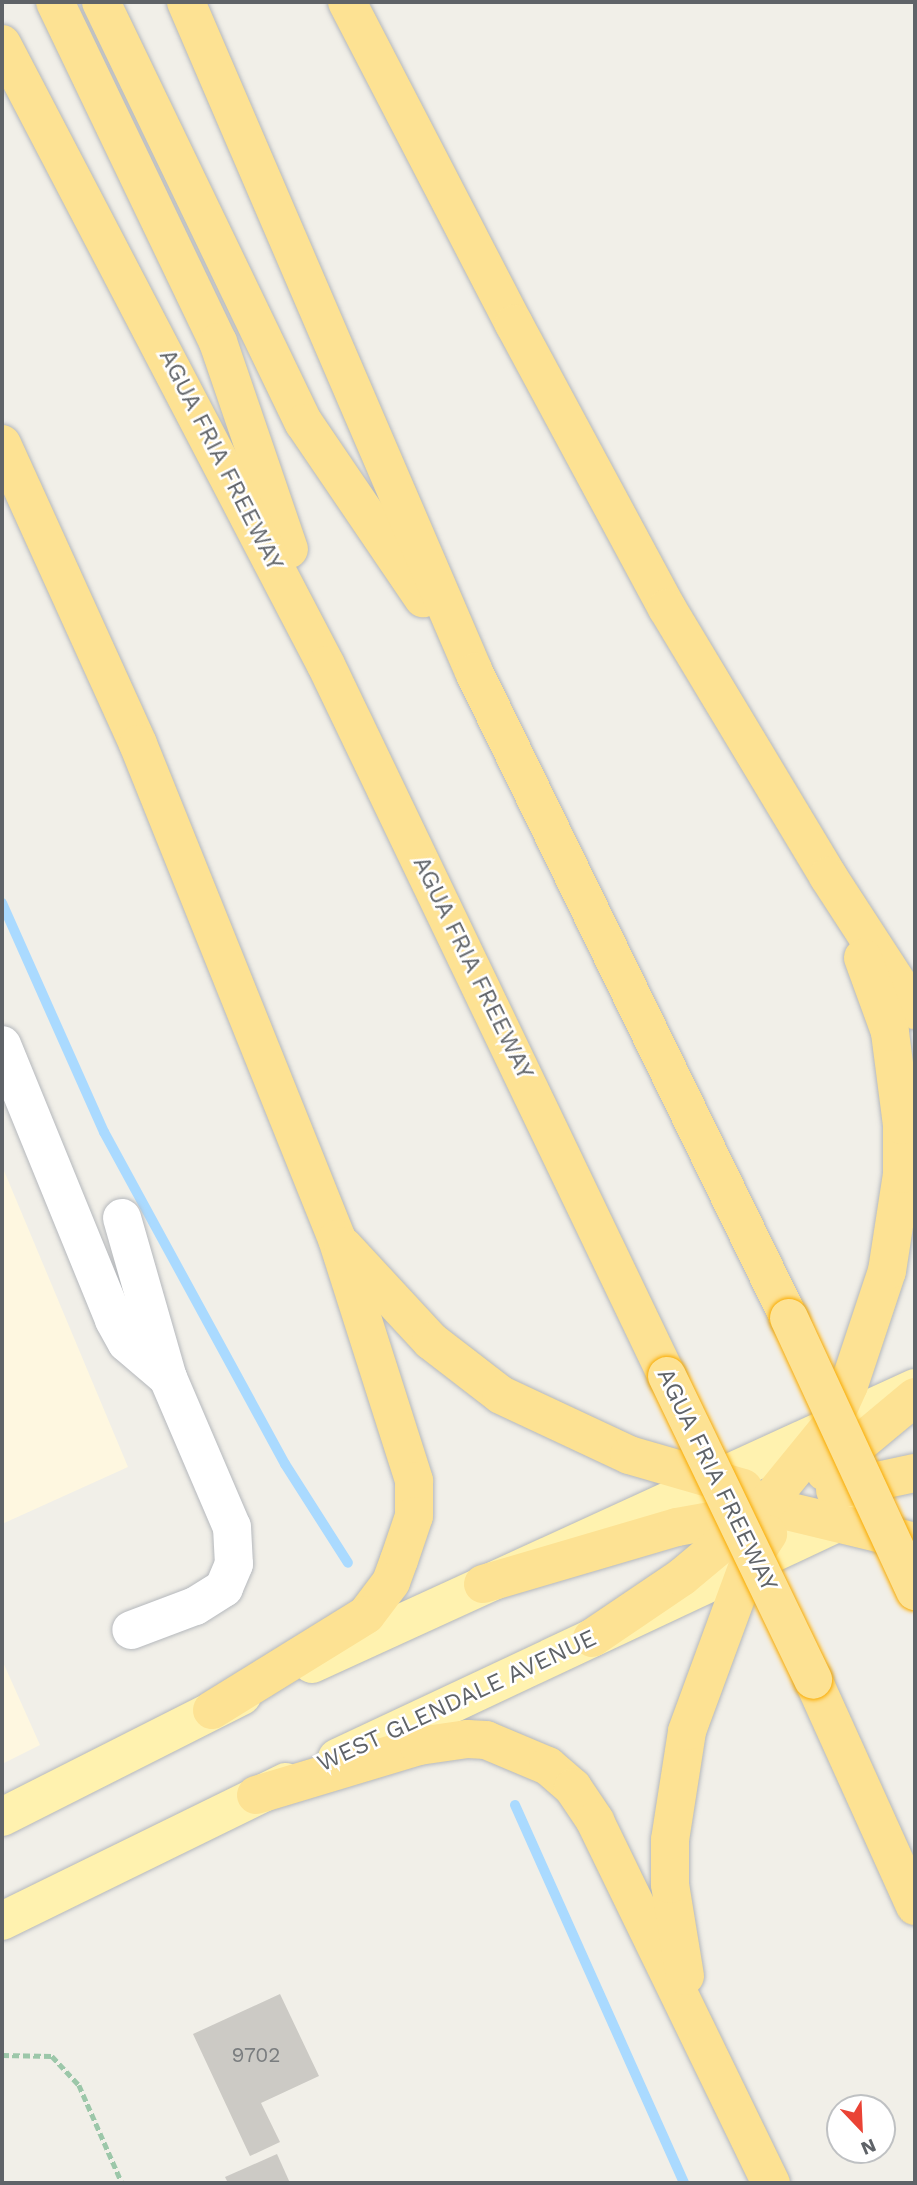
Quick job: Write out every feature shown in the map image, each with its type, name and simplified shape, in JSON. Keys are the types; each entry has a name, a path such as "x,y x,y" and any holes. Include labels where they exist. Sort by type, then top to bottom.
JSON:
{"highway":[{"path":"55,2 218,342 326,665"},
{"path":"101,2 304,423 474,672"},
{"path":"186,2 474,672 789,1318 915,1591"},
{"path":"347,2 667,608 828,876 915,1010"},
{"name":"AGUA FRIA FREEWAY","path":"2,44 326,665 813,1680 915,1906"},
{"path":"2,444 138,744 337,1239 360,1320 407,1448 414,1481 414,1516 391,1581 366,1615 212,1710"},
{"path":"705,2044 678,1953 670,1840 687,1731 748,1565 782,1502 831,1425 887,1271 898,1220 902,1125 892,1045 879,997 828,876"},
{"path":"337,1239 430,1341 501,1395 629,1455 838,1522 915,1542"},
{"path":"592,1638 682,1577 915,1397"},
{"path":"483,1584 677,1527 915,1473"},
{"path":"256,1795 418,1746 467,1739 486,1740 548,1766 573,1788 595,1821 771,2183"}],"main road":[{"path":"2,1817 212,1710 915,1388"},
{"name":"WEST GLENDALE AVENUE","path":"2,1922 256,1795 915,1485"}],"lane":[{"path":"2,1045 114,1320 127,1343 168,1378"},
{"path":"122,1218 168,1378 220,1490 232,1527 234,1564 224,1588 195,1606 131,1630"}],"path":[{"path":"2,2055 52,2056 79,2085 122,2183"}],"shaded area":[{"path":"2,1166 128,1467 2,1524"},
{"path":"2,1660 40,1745 2,1764"}],"building":[{"path":"280,1994 319,2076 261,2103 280,2142 250,2156 193,2034"},
{"path":"277,2154 290,2183 228,2183 225,2177"}],"waterway":[{"path":"2,903 104,1132 285,1464 348,1563"},
{"path":"515,1805 684,2183"}]}
